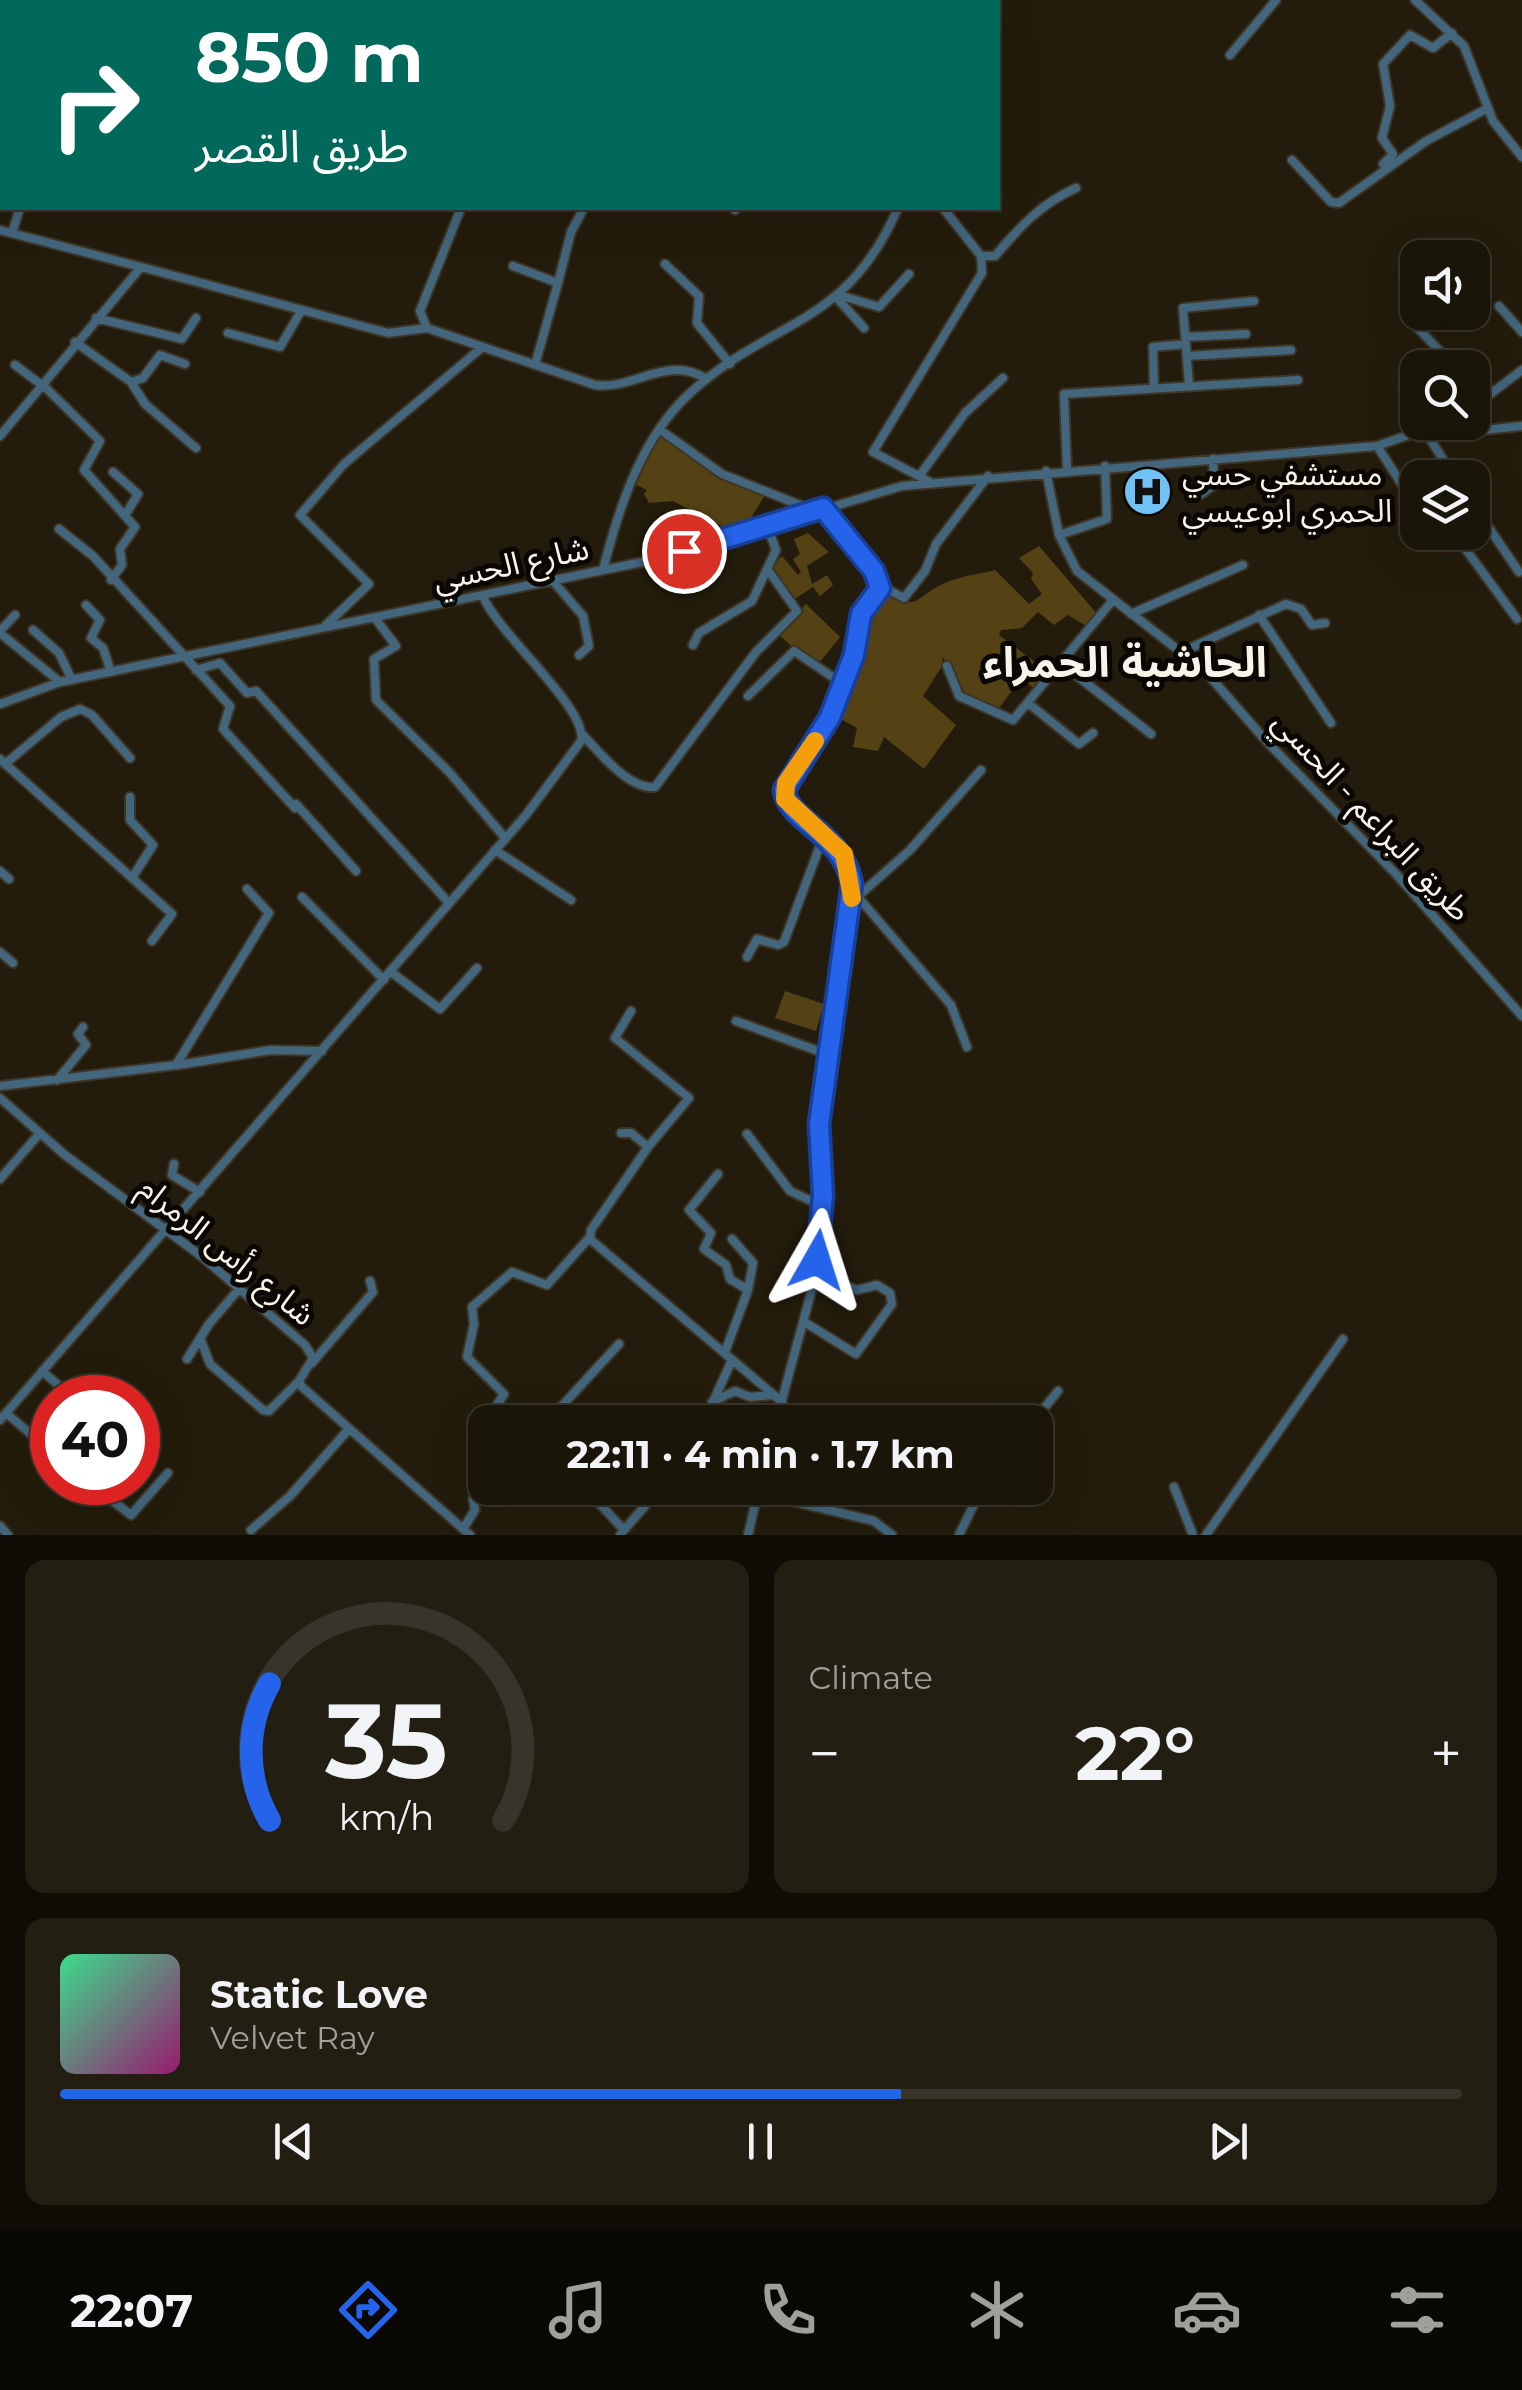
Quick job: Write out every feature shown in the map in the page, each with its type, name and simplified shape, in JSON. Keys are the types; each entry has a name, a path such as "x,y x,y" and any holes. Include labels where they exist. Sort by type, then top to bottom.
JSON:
{"street":[{"path":"1230,55 1276,0"},
{"path":"1415,0 1452,33 1469,57 1488,108 1522,157"},
{"path":"1380,172 1392,154 1382,138 1390,106 1383,64 1410,34 1432,48 1452,33"},
{"path":"1292,160 1335,204 1456,122 1488,108"},
{"path":"981,256 995,256 1030,215 1076,188"},
{"path":"12,234 19,210"},
{"path":"411,329 460,210"},
{"path":"535,366 571,232 583,210"},
{"path":"603,570 638,466 659,429 707,379 811,318 837,296 868,263 897,210"},
{"path":"930,482 873,452 982,273 981,256 946,210"},
{"path":"0,230 82,248 388,333 427,328 480,349 602,386 670,368 707,379"},
{"path":"665,264 699,296 700,328 730,364"},
{"path":"513,266 558,283"},
{"path":"0,436 75,342 142,267"},
{"path":"837,296 879,308 909,274"},
{"path":"837,296 864,328"},
{"path":"1189,384 1186,305 1254,301"},
{"path":"1500,306 1522,332"},
{"path":"228,334 280,346 300,310"},
{"path":"420,311 427,328"},
{"path":"96,318 182,339 196,318"},
{"path":"1419,330 1438,350"},
{"path":"1154,386 1153,347 1246,334"},
{"path":"75,342 131,382 145,404 196,448"},
{"path":"322,629 369,584 300,515 344,464 480,349"},
{"path":"1187,356 1292,350"},
{"path":"131,382 143,378 160,355 185,364"},
{"path":"15,365 42,384 100,440 84,470 126,514 135,530 120,550 122,565 111,580"},
{"path":"1490,398 1522,370"},
{"path":"920,475 965,413 1003,378"},
{"path":"1068,469 1064,394 1298,380"},
{"path":"1490,428 1522,426"},
{"path":"659,429 722,474 819,510 874,571 879,584 876,598 861,614 854,655 830,717 784,790 790,807 844,854 855,899 819,1124 822,1206 816,1274 781,1405"},
{"name":"شارع الحسي","path":"0,704 60,682 620,567 930,482 1377,446 1402,440"},
{"path":"1377,446 1400,481"},
{"path":"1201,494 1214,485 1213,459"},
{"path":"1059,535 1107,519 1105,466"},
{"name":"طريق البراعم - الحسي","path":"1046,471 1059,535 1077,570 1184,651 1396,874 1522,1016"},
{"path":"113,472 139,496 126,514"},
{"path":"879,584 904,598 925,572 936,544 988,476"},
{"path":"693,644 699,634 752,601 776,550 768,526"},
{"path":"59,529 93,556 230,706 231,713 222,729 295,808"},
{"path":"1490,529 1519,572"},
{"path":"1465,550 1517,619"},
{"path":"607,556 620,567"},
{"path":"1131,614 1243,564"},
{"path":"483,596 511,642 557,692 584,735 619,771 647,788 655,787 756,652 796,611 768,570"},
{"path":"552,581 585,620 589,646 579,654"},
{"path":"947,666 959,696 987,712 1012,720 1113,600"},
{"path":"1184,651 1288,604 1301,609 1312,624 1325,623"},
{"path":"86,605 100,620 91,638 103,648 111,672"},
{"path":"0,614 12,618 0,632 60,682"},
{"path":"1259,615 1331,723"},
{"path":"374,618 396,646 374,659 376,700 450,774 506,838"},
{"path":"33,630 59,653 72,680"},
{"path":"748,696 794,651 843,684"},
{"path":"196,670 220,663 246,693 256,692 449,903"},
{"path":"1062,664 1152,734"},
{"path":"1028,703 1079,744 1093,733"},
{"path":"130,758 92,716 80,709 61,716 3,762 172,914 152,941"},
{"path":"223,722 356,871"},
{"path":"30,1436 3,1416 506,838 584,735"},
{"path":"855,899 910,850 981,770"},
{"path":"130,798 130,820 152,844 132,878"},
{"path":"747,957 758,939 778,945 784,942 824,835"},
{"path":"495,850 571,900"},
{"path":"0,871 9,879"},
{"path":"176,1065 269,914 247,889"},
{"path":"302,897 384,980"},
{"path":"855,899 951,1005 968,1047"},
{"path":"0,952 13,964"},
{"path":"390,972 440,1009 477,968"},
{"path":"497,1405 504,1394 467,1357 474,1324 472,1307 512,1272 547,1285 589,1238 648,1148 689,1098 614,1038 631,1011"},
{"path":"736,1021 829,1056"},
{"path":"57,1080 86,1045 78,1034 83,1027"},
{"path":"0,1086 272,1050 322,1051"},
{"name":"شارع رأس الرمرام","path":"0,1098 310,1349 312,1362 299,1380 348,1430 466,1532"},
{"path":"621,1133 631,1132 648,1148"},
{"path":"0,1179 40,1134"},
{"path":"747,1134 790,1191 822,1206"},
{"path":"174,1164 172,1174 200,1192"},
{"path":"718,1174 690,1213 710,1231 704,1249 726,1266 729,1278 748,1290"},
{"path":"589,1238 782,1402"},
{"path":"726,1352 754,1265 732,1240"},
{"path":"806,1323 856,1354 892,1304 890,1293 877,1285 856,1290 816,1274"},
{"path":"312,1362 373,1292 370,1281"},
{"path":"187,1358 240,1290"},
{"path":"1206,1535 1342,1339"},
{"path":"200,1340 210,1364 263,1410 269,1411 299,1380"},
{"path":"563,1405 620,1344"},
{"path":"711,1405 731,1362"},
{"path":"42,1371 47,1375"},
{"path":"712,1402 735,1391 750,1397 773,1395"},
{"path":"1048,1405 1058,1392"},
{"path":"251,1530 290,1496 348,1430"},
{"path":"160,1482 168,1473"},
{"path":"1174,1487 1193,1535"},
{"path":"117,1505 130,1515 139,1505"},
{"path":"466,1532 474,1505"},
{"path":"600,1505 622,1532 648,1505"},
{"path":"748,1535 755,1505"},
{"path":"815,1505 874,1521 892,1535"},
{"path":"959,1535 974,1505"},
{"path":"0,1526 8,1535"}],"shaded area":[{"path":"660,433 718,475 766,493 748,523 728,530 673,501 649,503 644,494 647,490 634,484"},
{"path":"808,533 829,552 807,566 812,584 827,575 833,585 820,596 813,587 793,600 772,573 773,565 782,556 798,575 801,572 793,559 800,554 794,539"},
{"path":"1039,546 1098,615 1088,627 1068,615 1054,625 1038,612 1022,628 1001,630 999,635 1048,672 1034,689 1027,683 1011,692 996,712 961,695 943,657 942,666 923,696 956,725 924,769 884,737 878,751 853,747 857,728 835,716 862,616 881,591 910,602 952,580 995,570 1029,604 1042,594 1031,579 1033,573 1019,558"},
{"path":"806,604 840,637 815,668 778,634"},
{"path":"785,991 824,1004 816,1031 775,1018"}],"slow traffic":[{"path":"815,741 786,783 785,799 844,854 852,898"}],"place":[{"name":"مستشفي حسي الحمري ابوعيسي","path":"1147,492"}],"district":[{"name":"الحاشية الحمراء","path":"1125,662"}],"route":[{"path":"684,551 823,508 874,571 880,588 858,621 854,655 830,717 784,790 790,807 844,854 852,884 819,1124 823,1196 817,1260"}]}
